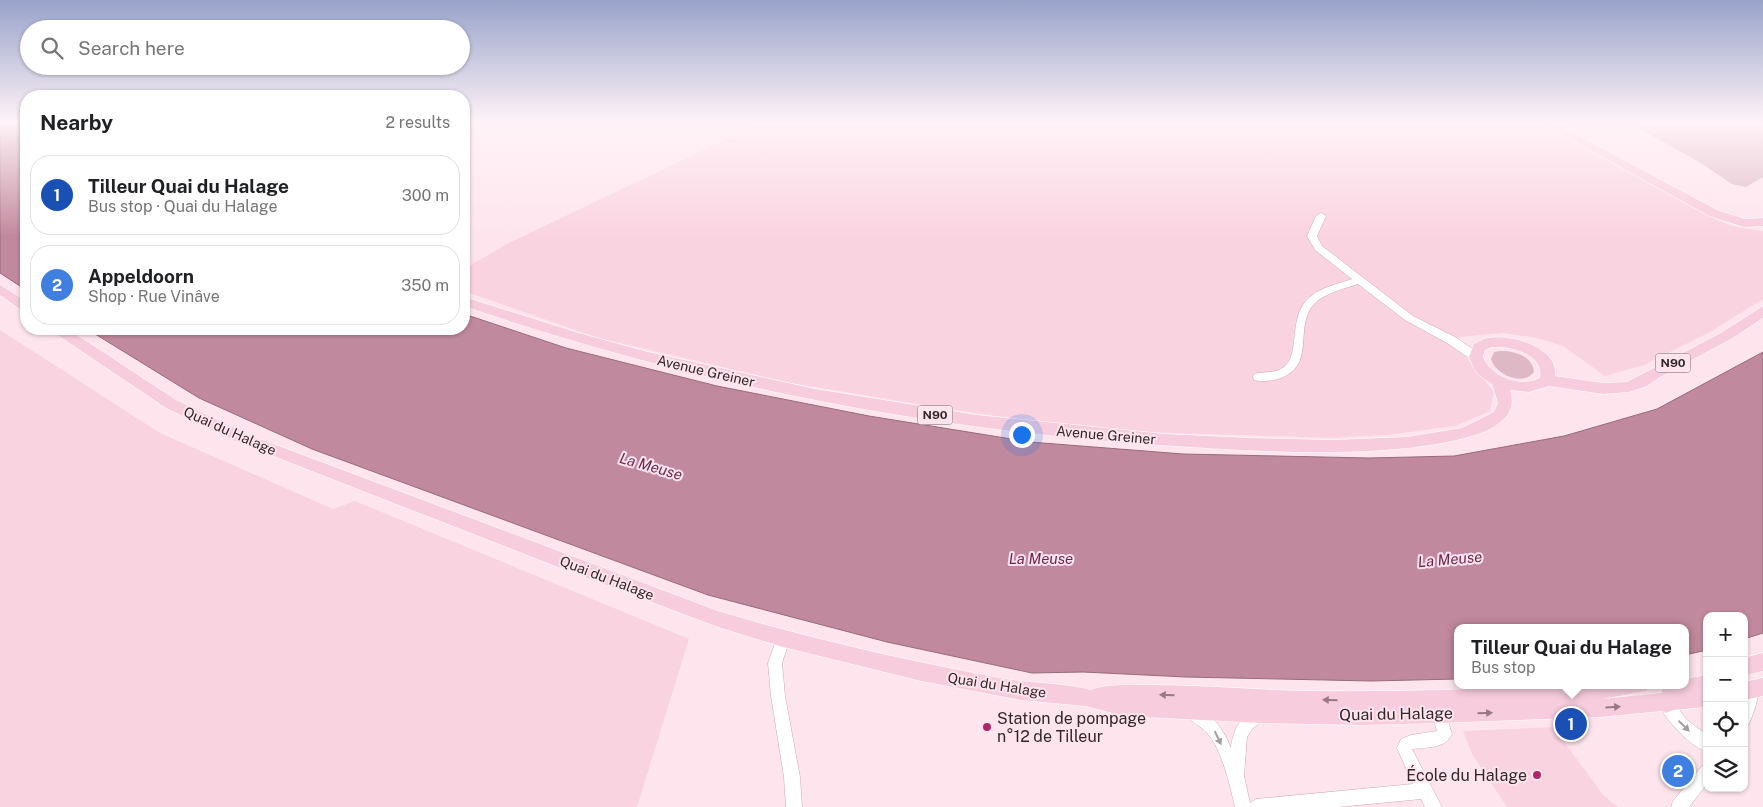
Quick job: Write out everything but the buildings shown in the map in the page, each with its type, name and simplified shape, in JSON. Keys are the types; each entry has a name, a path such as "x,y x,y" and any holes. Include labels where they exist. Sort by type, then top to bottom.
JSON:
{"main road":[{"path":"1615,161 1713,213 1744,223 1763,222"},
{"path":"0,289 20,303"},
{"name":"Avenue Greiner","path":"470,303 585,340 759,383 966,420 1106,436 1263,444 1402,443 1450,436 1482,427 1499,417 1506,400 1519,388"},
{"name":"N90","path":"1547,375 1576,384 1606,390 1633,387 1667,366 1726,336 1763,311"},
{"name":"Quai du Halage","path":"67,335 150,391 193,416 242,438 662,599 783,639 988,685 1086,697 1124,706 1261,714 1365,716 1602,708 1666,704 1703,699"},
{"path":"1499,341 1520,346 1536,354 1547,375 1536,387 1519,388 1498,381 1487,374 1480,366 1480,351 1499,341"},
{"path":"1498,381 1506,400"},
{"path":"1689,678 1703,676"},
{"path":"1689,687 1703,685"},
{"name":"Quai du Halage","path":"1086,697 1123,693 1261,699 1431,700 1520,697 1600,689"},
{"path":"1666,704 1671,690 1677,689"}],"street":[{"path":"1321,216 1313,231 1314,244 1323,253 1409,318 1451,340 1480,351"},
{"path":"1258,377 1276,375 1290,367 1295,361 1299,350 1303,312 1313,300 1359,280"},
{"path":"783,639 775,664 778,696 791,768 794,807"},
{"path":"1747,702 1752,677"},
{"path":"1666,704 1682,725 1703,742"},
{"path":"1189,710 1208,723 1216,732 1228,763 1236,776"},
{"path":"1242,807 1236,776 1240,735 1248,723 1261,714"},
{"path":"1434,807 1404,748 1406,744 1411,742 1440,738 1445,734 1439,714"},
{"path":"1679,807 1703,776"},
{"path":"1256,807 1425,791"}],"shaded area":[{"path":"681,161 1608,161 1719,221 1736,227 1763,231 1763,299 1710,332 1644,365 1605,376 1563,346 1537,338 1503,333 1459,337 1452,347 1465,356 1494,392 1490,411 1455,426 1388,435 1330,438 1141,432 1037,422 791,383 598,338 470,293 470,266 509,243"},
{"path":"1697,161 1763,161 1763,177 1746,187 1732,184"},
{"path":"0,330 160,433 333,509 355,501 689,639 637,807 0,807"},
{"path":"1500,351 1522,355 1533,366 1534,372 1523,378 1510,377 1503,374 1491,359 1494,352"},
{"name":"École du Halage","path":"1553,727 1604,796 1618,807 1507,807 1472,754 1463,731"}],"water":[{"path":"0,161 20,161 20,286 0,273"},
{"name":"La Meuse","path":"470,316 566,348 717,386 869,416 1030,442 1183,454 1369,458 1454,456 1564,436 1657,409 1763,352 1763,633 1748,638 1748,612 1703,612 1703,651 1689,654 1689,624 1454,624 1454,679 1371,681 1186,677 1083,672 1032,673 887,642 708,595 312,449 199,398 97,335 470,335"}],"place":[{"name":"Tilleur Quai du Halage","path":"1571,724"},
{"name":"Station de pompage n°12 de Tilleur","path":"987,727"},
{"name":"Appeldoorn","path":"1678,771"},
{"name":"École du Halage","path":"1537,775"}]}
